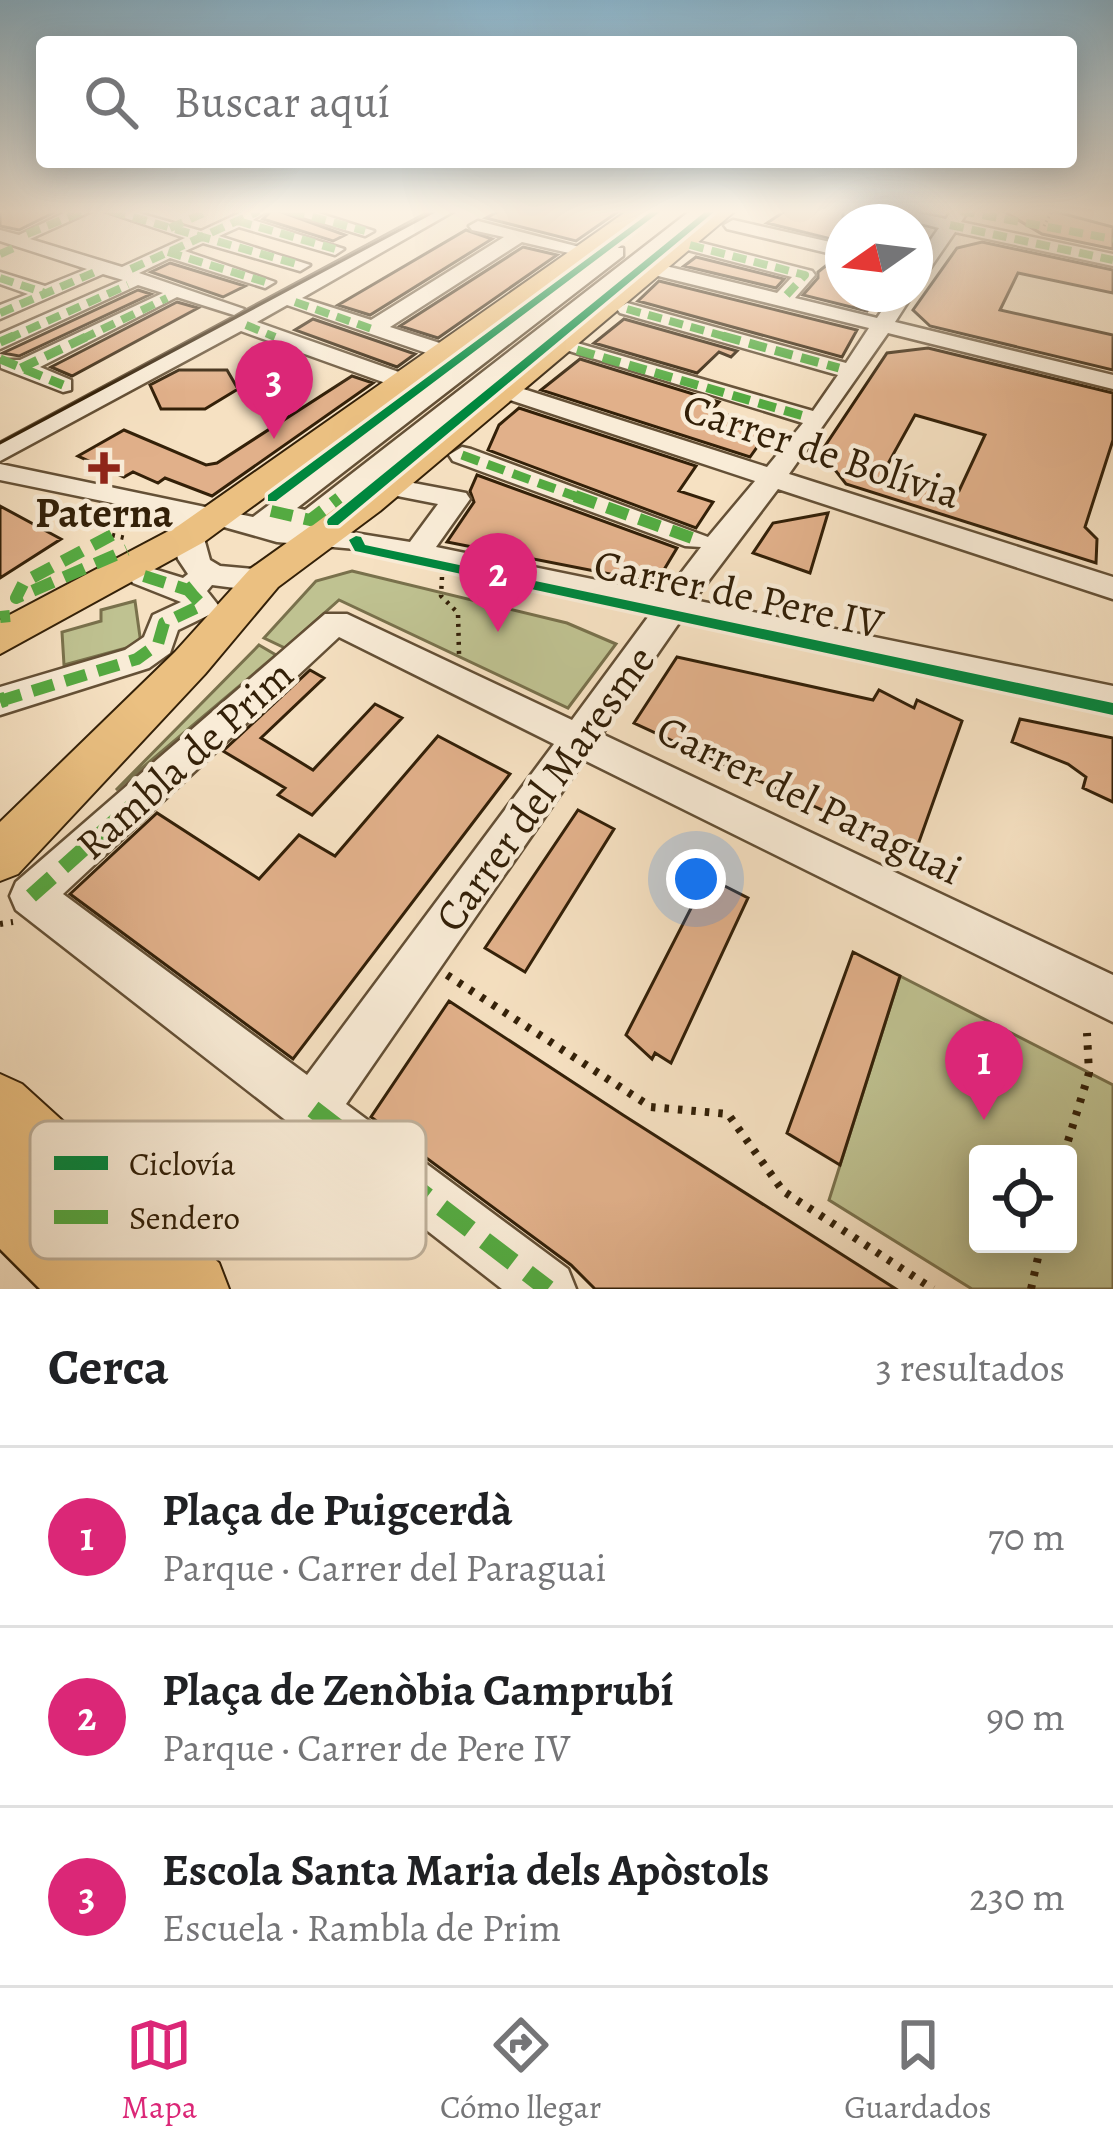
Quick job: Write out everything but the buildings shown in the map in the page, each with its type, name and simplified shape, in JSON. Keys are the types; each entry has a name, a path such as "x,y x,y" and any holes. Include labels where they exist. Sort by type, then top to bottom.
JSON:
{"highway":[{"path":"0,1190 30,1219"},
{"path":"70,1259 101,1289"}],"main road":[{"path":"0,639 195,520 558,271"},
{"name":"Rambla de Prim","path":"0,857 190,664 264,578 381,491 650,271"},
{"path":"0,1106 30,1134"},
{"path":"161,1259 193,1289"}],"street":[{"path":"100,271 240,317 274,337 402,381"},
{"path":"0,342 138,271"},
{"path":"230,271 265,282"},
{"path":"0,429 240,317 314,271"},
{"path":"0,453 337,271"},
{"path":"372,329 463,271"},
{"path":"270,509 590,271"},
{"path":"270,509 310,520 626,271"},
{"path":"662,271 1113,382"},
{"path":"782,301 805,275 790,271"},
{"path":"0,313 94,272"},
{"path":"0,278 45,293"},
{"path":"11,364 167,298"},
{"path":"295,302 444,352"},
{"path":"627,309 839,368"},
{"name":"Carrer del Maresme","path":"313,1109 577,739 891,312"},
{"path":"578,350 807,416"},
{"path":"11,364 63,385"},
{"name":"Carrer de Bolívia","path":"506,391 1113,588"},
{"path":"462,455 695,539"},
{"path":"0,472 195,520 265,530 327,529"},
{"path":"381,491 422,509 416,556"},
{"path":"270,509 307,526 327,529"},
{"path":"195,520 191,556 200,569 223,578 264,578"},
{"name":"Carrer de Pere IV","path":"327,529 416,556 1113,700"},
{"path":"0,701 137,659 158,644 164,623 202,605 193,585 144,576"},
{"name":"Carrer del Paraguai","path":"336,622 1113,998"},
{"name":"Rambla de Prim","path":"16,914 336,622"},
{"path":"16,914 329,1121"},
{"path":"426,1196 548,1289"}],"path":[{"path":"112,535 134,540"},
{"path":"416,556 445,572 441,596 458,613 459,666"},
{"path":"434,966 650,1107 728,1114 783,1190 933,1289"},
{"path":"1067,1145 1089,1073 1087,1034"},
{"path":"1030,1289 1039,1253"}],"green space":[{"path":"352,571 567,623 616,644 568,708 339,600 285,648 264,638 316,581"},
{"path":"135,601 141,644 64,665 62,632 101,621 101,610"},
{"path":"259,645 276,655 116,790"},
{"path":"900,976 1113,1085 1113,1289 972,1289 829,1200"}],"tram line":[{"path":"0,443 322,271"}],"marked path":[{"path":"230,271 265,282"},
{"path":"782,300 805,275 790,271"},
{"path":"0,313 95,272"},
{"path":"0,278 45,293"},
{"path":"0,342 128,285"},
{"path":"21,368 167,298"},
{"path":"295,302 372,329"},
{"path":"627,309 839,368"},
{"path":"246,325 275,337"},
{"path":"577,350 807,417"},
{"path":"0,359 63,385"},
{"path":"462,455 695,539"},
{"path":"271,511 310,520 339,498"},
{"path":"112,535 24,582 16,598 127,550"},
{"path":"144,576 188,590"},
{"path":"0,701 137,659 158,644 164,623 202,605 188,590 199,581"},
{"path":"0,617 10,616"},
{"path":"31,896 135,803"},
{"path":"313,1109 329,1121"},
{"path":"426,1196 548,1289"}],"cycle path":[{"path":"272,498 576,271"},
{"path":"333,522 638,271"},
{"path":"356,540 360,548 1113,709"}],"place":[{"name":"Escola Santa Maria dels Apòstols","path":"274,439"},
{"name":"Paterna","path":"104,468"},
{"name":"Plaça de Zenòbia Camprubí","path":"498,632"},
{"name":"Plaça de Puigcerdà","path":"984,1120"}]}
